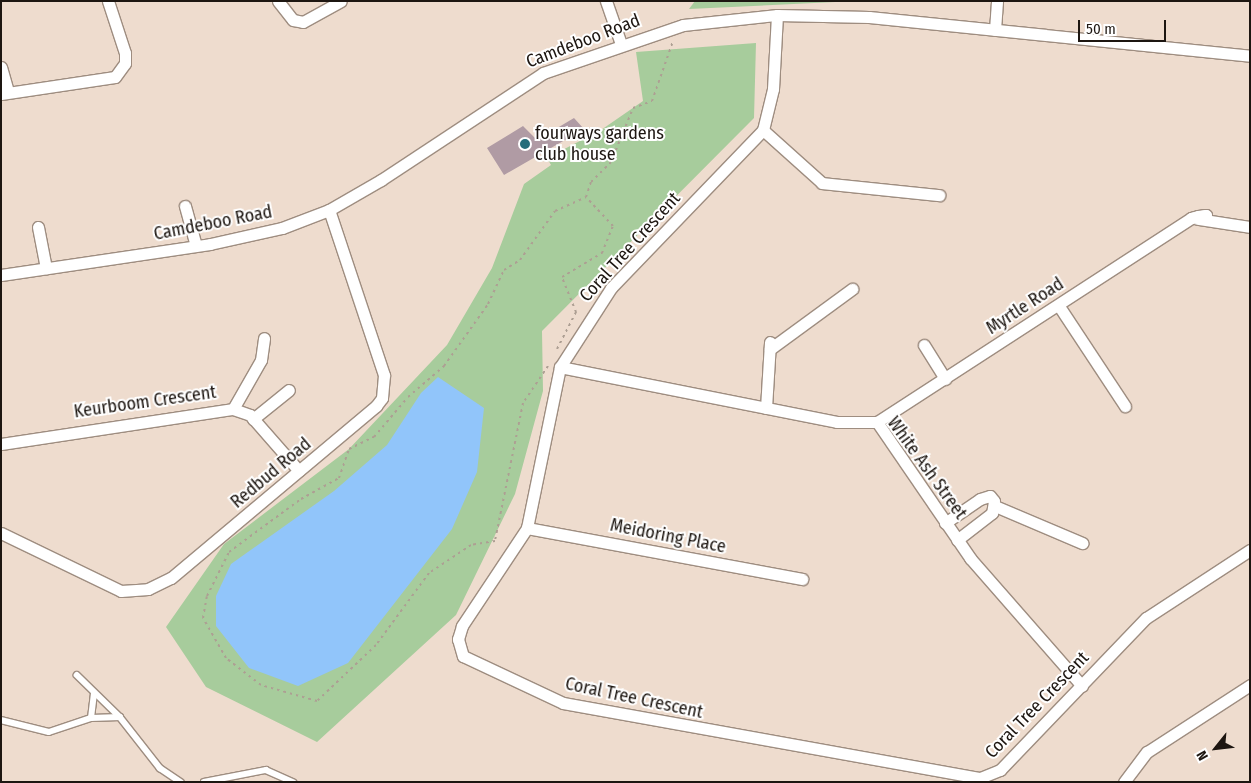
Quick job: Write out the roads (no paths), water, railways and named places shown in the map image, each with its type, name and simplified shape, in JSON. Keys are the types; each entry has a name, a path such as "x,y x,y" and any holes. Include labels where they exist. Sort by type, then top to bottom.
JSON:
{"street":[{"path":"1,67 5,93 115,78 125,63 125,53 108,1"},
{"path":"278,1 293,20 303,22 341,1"},
{"path":"606,1 621,44"},
{"path":"995,30 997,1"},
{"path":"777,15 773,89 763,130 822,183 939,195"},
{"name":"Camdeboo Road","path":"1,275 249,237 329,210 525,82 621,44 683,25 777,15 869,17 1250,56"},
{"name":"Coral Tree Crescent","path":"763,130 611,288 556,363 527,528 458,639 463,656 473,664 563,703 980,778 1000,770 1159,607 1250,550"},
{"path":"185,206 196,246"},
{"name":"Redbud Road","path":"1,533 121,591 142,591 171,578 367,415 382,398 384,386 329,210"},
{"name":"Myrtle Road","path":"877,422 1191,218 1250,227"},
{"path":"38,227 46,268"},
{"path":"766,408 770,345 852,289"},
{"path":"1058,306 1125,406"},
{"path":"233,409 260,360 264,338"},
{"path":"924,345 945,379"},
{"name":"White Ash Street","path":"556,363 766,408 856,425 877,422 957,540 1082,686"},
{"path":"254,419 289,390"},
{"name":"Keurboom Crescent","path":"1,444 233,409 254,419 299,471"},
{"path":"945,523 984,497 990,496 995,506 1082,543"},
{"path":"957,540 995,506"},
{"name":"Meidoring Place","path":"527,528 802,579"},
{"path":"1124,782 1147,752 1250,685"}],"lane":[{"path":"77,675 94,694 120,717 160,768 180,782"},
{"path":"91,718 94,694"},
{"path":"1,720 44,732 91,718 120,717"},
{"path":"204,782 266,770 293,782"}],"water":[{"path":"438,377 484,408 477,472 452,529 348,663 298,686 249,668 216,626 216,596 231,564 334,491 387,445 421,393"}],"place":[{"name":"fourways gardens club house","path":"525,144"}]}
